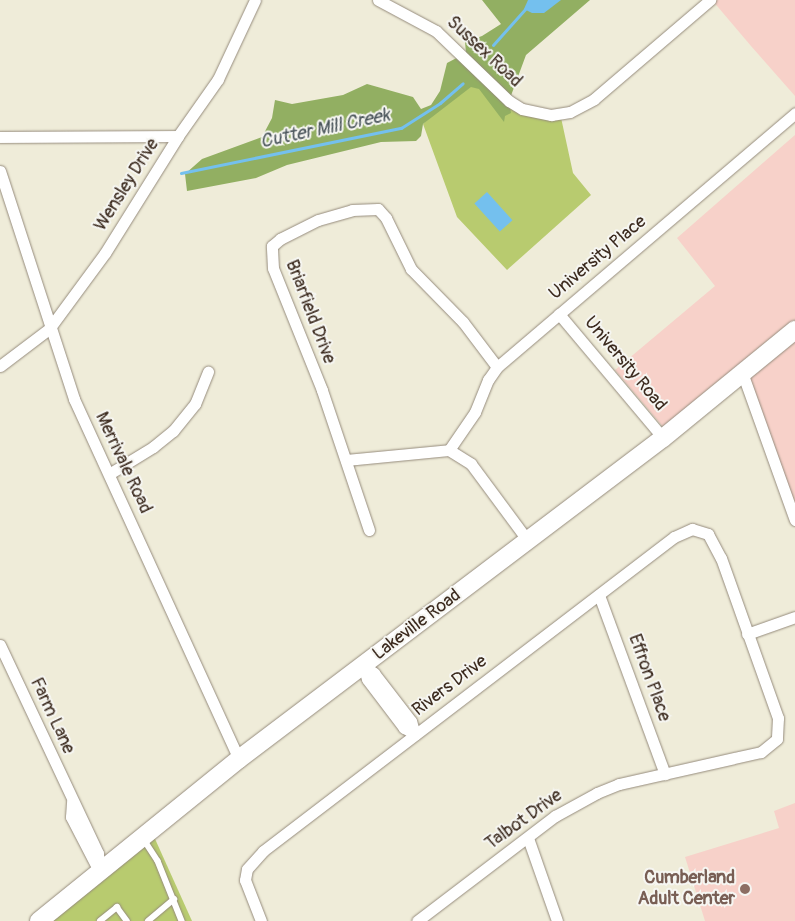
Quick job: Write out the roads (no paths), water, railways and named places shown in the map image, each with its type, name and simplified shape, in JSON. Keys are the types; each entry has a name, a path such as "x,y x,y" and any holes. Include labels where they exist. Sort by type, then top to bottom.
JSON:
{"main road":[{"name":"Lakeville Road","path":"39,921 239,759 663,438 743,375 795,330"}],"street":[{"name":"Wensley Drive","path":"0,366 49,329 134,209 178,136 218,79 255,0"},
{"name":"Sussex Road","path":"378,0 436,31 509,101 522,108 551,114 570,112 594,99 710,0"},
{"name":"University Place","path":"449,450 475,412 488,380 497,367 795,113"},
{"path":"0,137 178,136"},
{"name":"Merrivale Road","path":"0,171 49,329 74,399 239,759"},
{"name":"Briarfield Drive","path":"369,530 346,460 272,268 271,251 280,239 339,213 364,208 378,209 386,218 411,269 463,322 497,367"},
{"name":"University Road","path":"559,314 663,438"},
{"path":"109,474 153,447 173,431 195,404 208,372"},
{"path":"743,375 795,520"},
{"path":"346,460 449,450 471,464 528,541"},
{"name":"Rivers Drive","path":"261,921 248,891 247,869 254,860 415,734 674,537 688,530 699,529 708,534 715,544 747,634"},
{"name":"Effron Place","path":"599,595 665,774"},
{"path":"747,634 795,617"},
{"name":"Talbot Drive","path":"417,921 555,816 597,793 665,774 762,752 777,739 778,718 747,634"},
{"name":"Farm Lane","path":"0,645 72,801 71,817 99,871"},
{"path":"363,665 374,673 411,721 415,734"},
{"path":"528,838 557,921"}],"lane":[{"path":"142,836 155,855 182,921"},
{"path":"148,921 174,899"},
{"path":"100,921 117,907 127,921"}],"water":[{"path":"528,0 561,0 544,13 532,13 524,9"},
{"path":"487,192 512,220 500,232 474,203"}],"waterway":[{"name":"Cutter Mill Creek","path":"493,45 526,8"},
{"name":"Cutter Mill Creek","path":"181,173 401,128 440,103 463,83"}],"place":[{"name":"Cumberland Adult Center","path":"745,889"}]}
